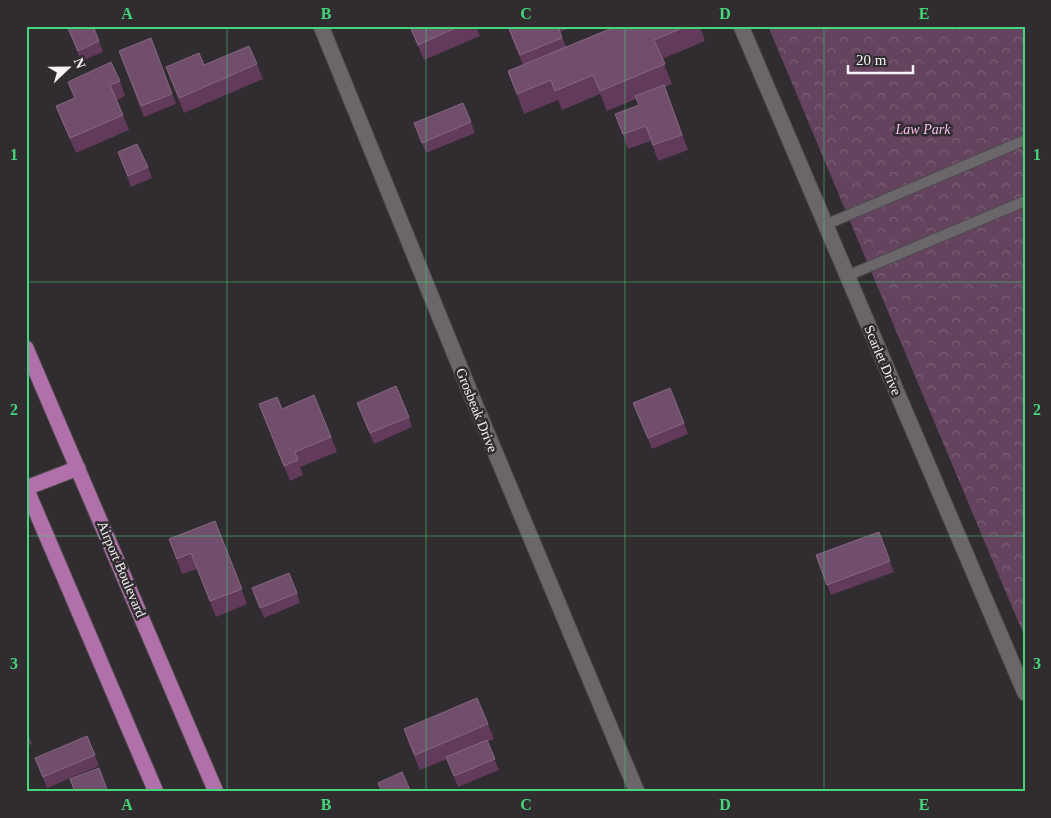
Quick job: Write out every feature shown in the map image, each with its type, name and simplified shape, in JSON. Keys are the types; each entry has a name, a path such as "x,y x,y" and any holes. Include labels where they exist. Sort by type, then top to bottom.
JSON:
{"main road":[{"name":"Airport Boulevard","path":"26,348 216,792"},
{"path":"78,468 26,488 156,792"}],"street":[{"name":"Grosbeak Drive","path":"321,26 482,422 637,792"},
{"name":"Scarlet Drive","path":"741,26 1025,693"}],"lane":[{"path":"825,224 1025,140"},
{"path":"847,276 1025,201"}],"green space":[{"name":"Law Park","path":"768,26 1025,26 1025,637 1012,607"}],"building":[{"path":"67,26 93,26 99,41 78,51"},
{"path":"410,26 460,26 418,45"},
{"path":"508,26 558,26 562,38 520,55"},
{"path":"617,26 687,26 654,40 665,64 600,91 593,75 555,91 551,80 517,94 508,71"},
{"path":"151,38 172,94 141,106 119,51"},
{"path":"249,46 257,64 179,98 166,67 199,53 204,65"},
{"path":"111,62 120,81 110,85 123,115 70,138 56,106 75,98 68,82"},
{"path":"664,85 682,135 653,145 646,126 623,134 615,114 639,105 635,96"},
{"path":"463,103 471,122 422,143 414,123"},
{"path":"137,144 148,167 128,176 118,152"},
{"path":"396,386 409,417 370,433 357,403"},
{"path":"670,388 684,423 648,438 633,403"},
{"path":"314,395 331,437 295,452 298,460 284,466 259,404 277,397 282,409"},
{"path":"215,521 242,589 210,601 191,553 177,559 169,539"},
{"path":"879,532 890,561 827,585 816,555"},
{"path":"289,573 297,593 260,608 252,588"},
{"path":"477,698 488,724 415,755 404,729"},
{"path":"87,736 95,755 43,777 35,758"},
{"path":"487,740 495,759 454,776 446,757"},
{"path":"99,768 108,792 75,792 70,779"},
{"path":"402,772 411,792 382,792 378,783"}]}
